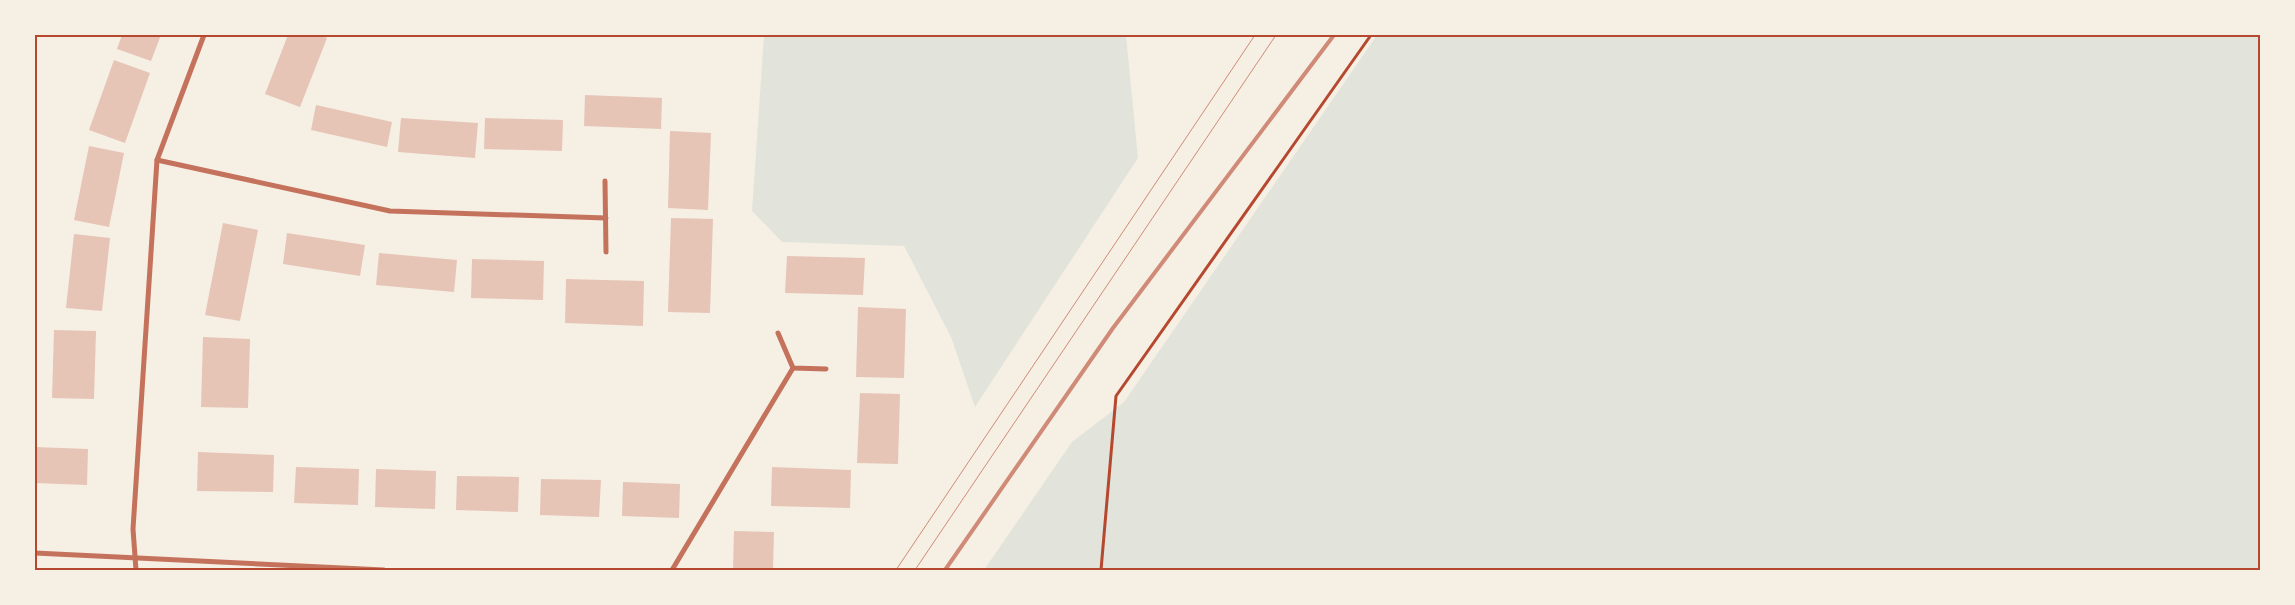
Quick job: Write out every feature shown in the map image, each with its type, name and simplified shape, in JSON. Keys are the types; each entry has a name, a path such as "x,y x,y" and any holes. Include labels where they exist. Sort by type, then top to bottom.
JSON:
{"street":[{"path":"136,570 133,529 157,160 204,35"},
{"path":"157,160 390,211 606,218"},
{"path":"605,181 606,252"},
{"path":"778,333 793,368"},
{"path":"793,368 826,369"},
{"path":"672,570 793,368"},
{"path":"35,553 134,556 384,570"}],"path":[{"path":"1101,570 1116,396 1371,35"}],"shaded area":[{"path":"764,35 1126,35 1138,158 975,407 951,337 904,246 782,242 752,211"},
{"path":"1377,35 2260,35 2260,570 984,570 1072,442 1124,402"}],"building":[{"path":"122,35 161,35 151,61 117,49"},
{"path":"288,35 320,35 327,38 300,107 265,94"},
{"path":"114,60 150,73 125,143 89,130"},
{"path":"585,95 662,98 661,129 584,126"},
{"path":"316,105 392,122 387,147 311,130"},
{"path":"401,118 478,123 475,158 398,152"},
{"path":"485,118 563,120 562,151 484,149"},
{"path":"670,131 711,133 708,210 668,208"},
{"path":"89,146 124,153 109,227 74,220"},
{"path":"671,218 713,219 710,313 668,312"},
{"path":"223,223 258,230 240,321 205,315"},
{"path":"287,233 365,245 360,276 283,264"},
{"path":"74,234 110,238 102,311 66,308"},
{"path":"379,253 457,260 454,292 376,285"},
{"path":"787,256 865,258 863,295 785,293"},
{"path":"472,259 544,261 543,300 471,298"},
{"path":"566,279 644,281 643,326 565,323"},
{"path":"858,307 906,309 904,378 856,377"},
{"path":"54,330 96,331 94,399 52,398"},
{"path":"203,337 250,339 248,408 201,407"},
{"path":"860,393 900,394 898,464 857,463"},
{"path":"35,447 88,449 87,485 35,483"},
{"path":"198,452 274,455 273,492 197,491"},
{"path":"296,467 359,469 358,505 294,503"},
{"path":"772,467 851,470 850,508 771,506"},
{"path":"376,469 436,471 435,509 375,507"},
{"path":"457,476 519,477 518,512 456,510"},
{"path":"541,479 601,480 599,517 540,515"},
{"path":"623,482 680,484 679,518 622,516"},
{"path":"734,531 774,532 773,570 733,570"}],"tram line":[{"path":"896,570 1255,35"},
{"path":"915,570 1276,35"}],"railway":[{"path":"945,570 1113,328 1334,35"}]}
